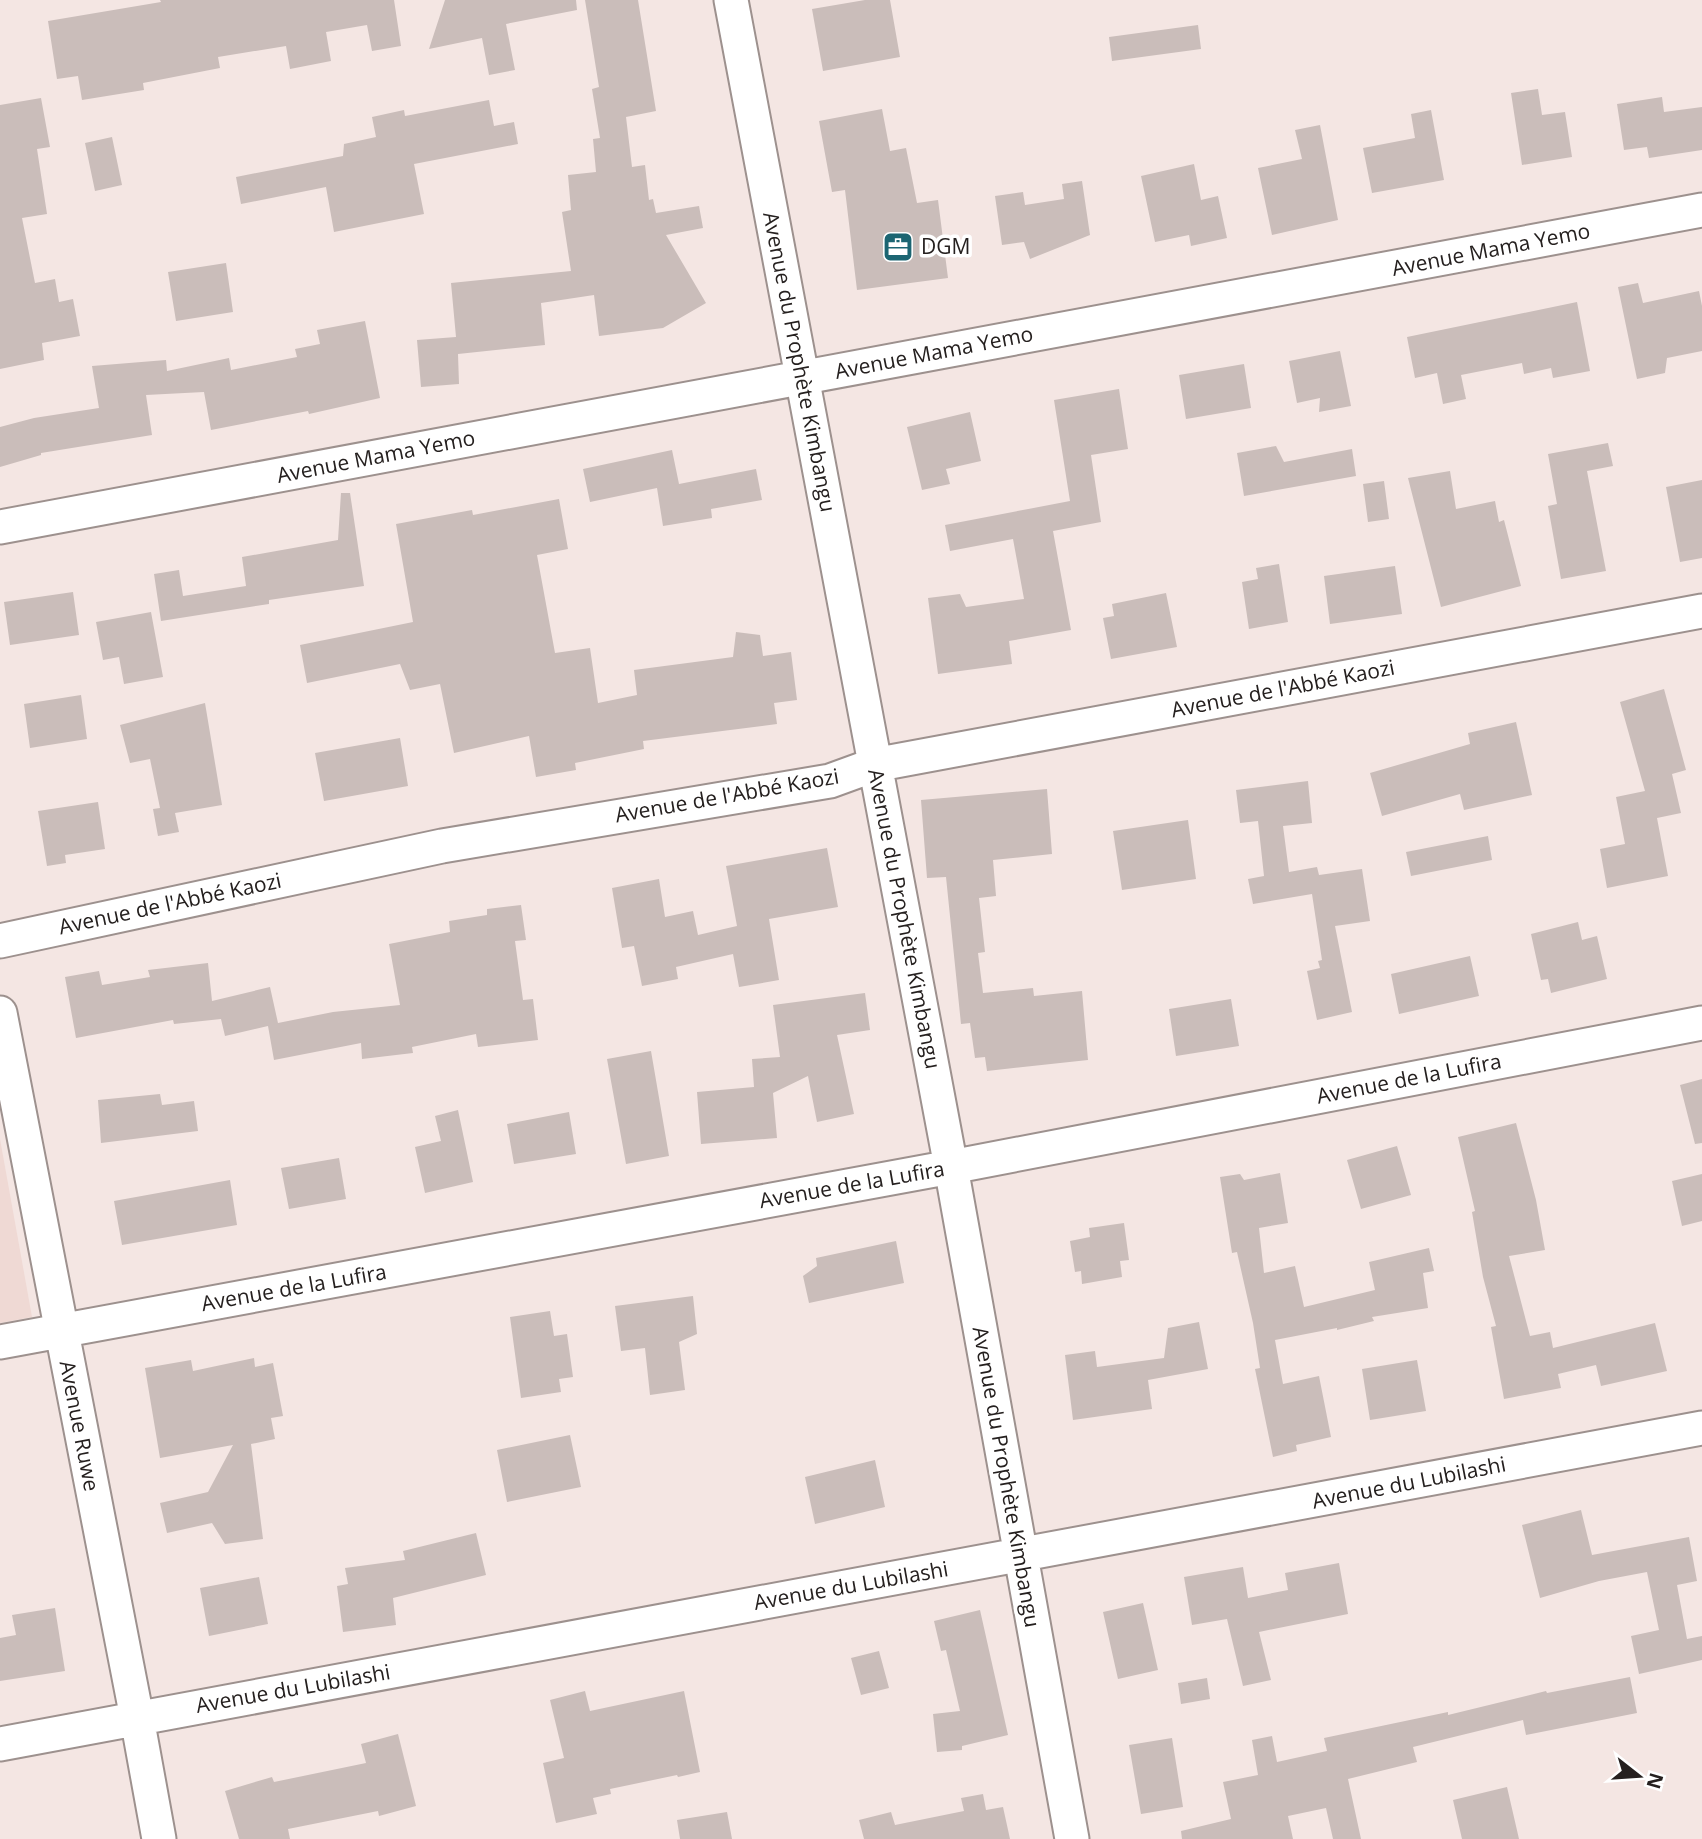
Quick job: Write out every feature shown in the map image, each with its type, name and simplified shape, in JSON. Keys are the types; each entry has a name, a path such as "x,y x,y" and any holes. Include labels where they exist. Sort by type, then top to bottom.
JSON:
{"street":[{"name":"Avenue du Prophète Kimbangu","path":"731,0 951,1167 1072,1839"},
{"name":"Avenue Mama Yemo","path":"0,527 1702,211"},
{"name":"Avenue de l'Abbé Kaozi","path":"0,941 442,846 830,781 874,765 1702,611"},
{"name":"Avenue Ruwe","path":"0,1013 138,1718 159,1839"},
{"name":"Avenue de la Lufira","path":"0,1342 951,1167 1702,1023"},
{"name":"Avenue du Lubilashi","path":"0,1744 1702,1428"}],"shaded area":[{"path":"0,1139 32,1317 0,1323"}],"building":[{"path":"160,0 394,0 401,46 372,51 367,25 326,32 331,61 290,69 286,46 218,57 220,68 143,83 144,90 82,100 78,76 57,79 48,21 161,2"},
{"path":"445,0 576,0 577,10 506,24 515,70 489,75 482,38 429,49"},
{"path":"585,0 638,0 656,111 626,117 632,167 645,165 649,200 653,199 656,213 699,206 703,228 666,235 706,303 663,328 599,336 594,295 541,303 545,345 458,354 459,384 421,387 417,340 456,337 451,283 571,271 562,212 571,210 568,175 596,172 593,139 600,138 592,89 599,87"},
{"path":"865,0 890,0 900,57 823,71 812,9"},
{"path":"1198,25 1201,49 1112,61 1109,37"},
{"path":"1538,89 1542,115 1565,112 1572,157 1522,165 1511,93"},
{"path":"1662,97 1664,112 1702,107 1702,150 1649,158 1647,147 1624,150 1617,104"},
{"path":"41,98 50,147 37,149 47,214 22,218 35,283 55,279 59,302 73,299 80,336 42,343 44,360 0,369 0,105"},
{"path":"489,100 494,126 514,122 518,144 414,164 424,214 334,232 326,187 241,204 236,177 343,156 344,144 376,137 372,117 404,110 405,116"},
{"path":"882,109 890,151 906,148 917,203 938,200 948,278 857,290 845,190 832,192 819,121"},
{"path":"1431,110 1444,180 1372,193 1363,148 1415,138 1411,114"},
{"path":"1320,125 1338,220 1272,235 1258,168 1302,159 1295,130"},
{"path":"112,137 122,185 95,191 85,143"},
{"path":"1194,164 1201,200 1218,196 1227,238 1191,246 1189,235 1155,242 1141,176"},
{"path":"1082,181 1090,235 1030,259 1024,242 1002,245 995,196 1023,192 1025,205 1064,199 1062,184"},
{"path":"226,263 233,312 176,321 168,272"},
{"path":"1638,283 1643,303 1699,291 1702,306 1702,351 1667,358 1665,373 1637,379 1618,287"},
{"path":"1577,302 1590,371 1553,378 1551,368 1524,374 1522,363 1461,375 1466,399 1443,404 1437,373 1415,378 1407,337"},
{"path":"365,321 380,398 309,414 308,411 211,430 204,392 146,395 152,435 41,453 0,467 0,427 34,418 99,408 92,366 166,360 167,371 229,358 231,370 297,357 295,349 320,344 317,330"},
{"path":"1340,351 1351,406 1319,412 1320,398 1297,403 1289,361"},
{"path":"1244,364 1251,408 1186,419 1179,375"},
{"path":"1119,389 1128,449 1091,455 1101,522 1053,531 1071,630 1009,641 1012,664 938,674 928,598 960,594 966,607 1024,599 1013,539 950,551 945,525 1070,501 1054,400"},
{"path":"970,412 981,461 946,469 950,484 922,490 907,427"},
{"path":"1608,443 1613,466 1587,471 1606,571 1561,579 1548,506 1557,504 1548,454"},
{"path":"1276,446 1284,462 1352,449 1356,476 1244,496 1237,453"},
{"path":"672,450 679,484 756,469 762,500 711,509 712,518 663,526 657,488 590,502 583,469"},
{"path":"1450,471 1456,509 1495,501 1499,522 1504,520 1521,586 1441,607 1408,478"},
{"path":"1702,480 1702,558 1680,562 1666,487"},
{"path":"1384,481 1389,519 1368,522 1363,484"},
{"path":"341,493 350,493 364,586 269,600 269,604 161,621 154,574 179,570 183,596 246,586 242,557 338,540"},
{"path":"559,499 568,549 537,555 555,653 590,648 598,703 637,695 634,670 733,657 736,632 760,635 763,656 791,652 797,700 774,703 777,724 643,741 644,749 575,763 576,770 536,777 529,736 454,753 440,684 410,690 400,664 307,683 300,645 413,622 396,524 472,510 473,515"},
{"path":"1279,564 1288,622 1249,629 1242,582 1258,579 1256,568"},
{"path":"1395,566 1402,614 1330,624 1324,576"},
{"path":"73,592 79,635 10,645 4,602"},
{"path":"1166,593 1177,647 1111,659 1103,618 1114,616 1112,604"},
{"path":"151,612 163,677 124,684 119,657 103,660 96,622"},
{"path":"1664,689 1686,770 1672,774 1681,813 1657,818 1668,876 1607,888 1600,849 1625,844 1616,797 1645,791 1620,702"},
{"path":"81,695 87,739 30,748 24,704"},
{"path":"205,703 222,805 175,813 179,832 158,836 153,809 160,808 150,759 130,763 120,725"},
{"path":"1516,722 1532,795 1464,810 1460,794 1382,816 1370,773 1470,744 1468,733"},
{"path":"400,738 408,786 324,801 315,753"},
{"path":"1308,781 1312,823 1283,826 1289,872 1317,867 1319,875 1362,869 1370,921 1335,926 1352,1012 1317,1020 1307,971 1320,968 1318,961 1322,960 1312,894 1253,904 1248,879 1264,876 1258,821 1240,823 1236,790"},
{"path":"1047,789 1052,854 993,860 996,896 979,898 985,952 978,953 983,993 1033,988 1034,996 1082,991 1088,1060 987,1071 985,1057 975,1058 970,1023 961,1024 946,877 927,878 921,800"},
{"path":"98,802 105,849 65,855 66,863 47,866 38,811"},
{"path":"1188,820 1196,879 1122,890 1113,831"},
{"path":"1488,836 1492,860 1411,876 1406,852"},
{"path":"827,848 838,907 769,919 779,980 739,987 733,954 676,967 678,979 642,986 634,946 622,948 612,888 659,879 665,917 693,911 698,935 737,926 726,866"},
{"path":"521,905 526,940 515,941 523,1000 533,999 538,1040 478,1047 476,1034 412,1047 413,1053 362,1059 361,1043 274,1060 268,1026 225,1036 221,1019 174,1024 173,1020 76,1038 65,977 99,971 102,985 150,977 148,970 208,963 212,1001 270,987 278,1023 333,1012 400,1005 389,944 450,932 449,921 487,915 487,909"},
{"path":"1578,922 1582,940 1597,936 1607,979 1551,993 1548,979 1541,980 1531,934"},
{"path":"1470,956 1479,996 1399,1014 1391,974"},
{"path":"865,993 870,1030 837,1035 854,1114 817,1122 808,1076 773,1093 777,1138 701,1144 697,1092 754,1087 752,1059 780,1057 773,1005"},
{"path":"1231,999 1239,1046 1176,1056 1169,1009"},
{"path":"651,1051 669,1156 626,1164 607,1059"},
{"path":"1702,1079 1702,1143 1695,1144 1680,1085"},
{"path":"160,1094 162,1105 194,1101 198,1131 101,1143 98,1100"},
{"path":"458,1110 473,1182 425,1193 415,1147 441,1141 435,1116"},
{"path":"569,1112 576,1154 514,1164 507,1124"},
{"path":"1516,1123 1536,1200 1545,1250 1509,1256 1530,1336 1550,1332 1553,1348 1655,1323 1667,1371 1601,1386 1596,1365 1558,1374 1561,1388 1504,1399 1491,1327 1496,1326 1483,1277 1472,1212 1475,1211 1458,1137"},
{"path":"1397,1146 1411,1195 1361,1209 1347,1160"},
{"path":"339,1158 346,1199 289,1209 281,1168"},
{"path":"1280,1173 1288,1223 1259,1228 1264,1273 1295,1266 1304,1307 1375,1290 1369,1262 1429,1248 1434,1271 1423,1273 1428,1308 1372,1317 1374,1321 1337,1330 1275,1340 1283,1384 1319,1376 1331,1437 1296,1445 1297,1451 1273,1457 1255,1369 1260,1368 1253,1323 1237,1252 1232,1253 1220,1177 1240,1174 1244,1180"},
{"path":"1702,1174 1702,1221 1682,1226 1672,1181"},
{"path":"230,1180 237,1225 122,1245 114,1201"},
{"path":"1124,1223 1129,1260 1120,1261 1122,1277 1082,1284 1081,1271 1075,1272 1070,1241 1090,1237 1089,1228"},
{"path":"896,1241 904,1283 809,1303 803,1276 817,1266 816,1258"},
{"path":"693,1296 697,1334 679,1342 685,1390 650,1395 645,1348 621,1351 615,1306"},
{"path":"550,1311 554,1336 567,1334 573,1377 559,1379 561,1392 521,1398 510,1317"},
{"path":"1199,1322 1208,1369 1148,1380 1152,1409 1073,1420 1065,1355 1095,1351 1097,1367 1164,1358 1168,1328"},
{"path":"254,1358 255,1367 273,1363 283,1416 271,1418 275,1439 251,1444 263,1539 225,1544 212,1523 167,1533 160,1503 208,1492 233,1445 160,1458 145,1368 191,1360 193,1371"},
{"path":"1417,1360 1426,1411 1370,1420 1362,1369"},
{"path":"570,1435 581,1487 507,1502 497,1450"},
{"path":"875,1460 885,1507 815,1524 805,1477"},
{"path":"1581,1510 1592,1555 1689,1537 1697,1581 1677,1585 1687,1639 1702,1636 1702,1660 1639,1674 1631,1636 1659,1630 1647,1572 1599,1581 1540,1598 1522,1525"},
{"path":"476,1533 486,1575 393,1598 396,1625 343,1632 337,1586 348,1584 345,1568 405,1560 403,1551"},
{"path":"1339,1563 1348,1614 1259,1632 1271,1680 1243,1686 1227,1619 1192,1625 1184,1577 1243,1567 1248,1598 1288,1590 1285,1573"},
{"path":"259,1577 268,1624 209,1636 200,1588"},
{"path":"1143,1603 1158,1670 1118,1679 1103,1612"},
{"path":"55,1608 65,1671 0,1681 0,1638 16,1635 12,1615"},
{"path":"980,1610 1008,1735 962,1746 962,1750 937,1752 933,1714 960,1711 946,1650 941,1651 934,1621"},
{"path":"879,1651 889,1688 861,1695 851,1658"},
{"path":"1630,1677 1637,1713 1526,1735 1523,1720 1413,1747 1417,1762 1348,1779 1361,1839 1333,1839 1326,1808 1288,1816 1293,1839 1182,1839 1181,1831 1231,1819 1223,1782 1258,1775 1252,1740 1272,1736 1277,1762 1327,1751 1324,1738 1448,1712 1448,1715 1546,1691 1547,1693"},
{"path":"1207,1678 1210,1699 1181,1704 1178,1683"},
{"path":"585,1691 590,1711 684,1691 700,1772 610,1789 611,1794 593,1798 597,1814 556,1823 543,1763 564,1758 550,1700"},
{"path":"398,1734 416,1806 379,1816 378,1811 288,1829 290,1839 239,1839 225,1791 272,1777 274,1782 366,1763 361,1744"},
{"path":"1172,1738 1183,1807 1141,1814 1129,1745"},
{"path":"1507,1787 1519,1839 1462,1839 1453,1800"},
{"path":"983,1794 986,1810 1003,1807 1010,1839 864,1839 859,1820 891,1812 895,1825 964,1811 961,1798"},
{"path":"727,1812 732,1839 680,1839 677,1820"}],"place":[{"name":"DGM","path":"898,247"}]}
